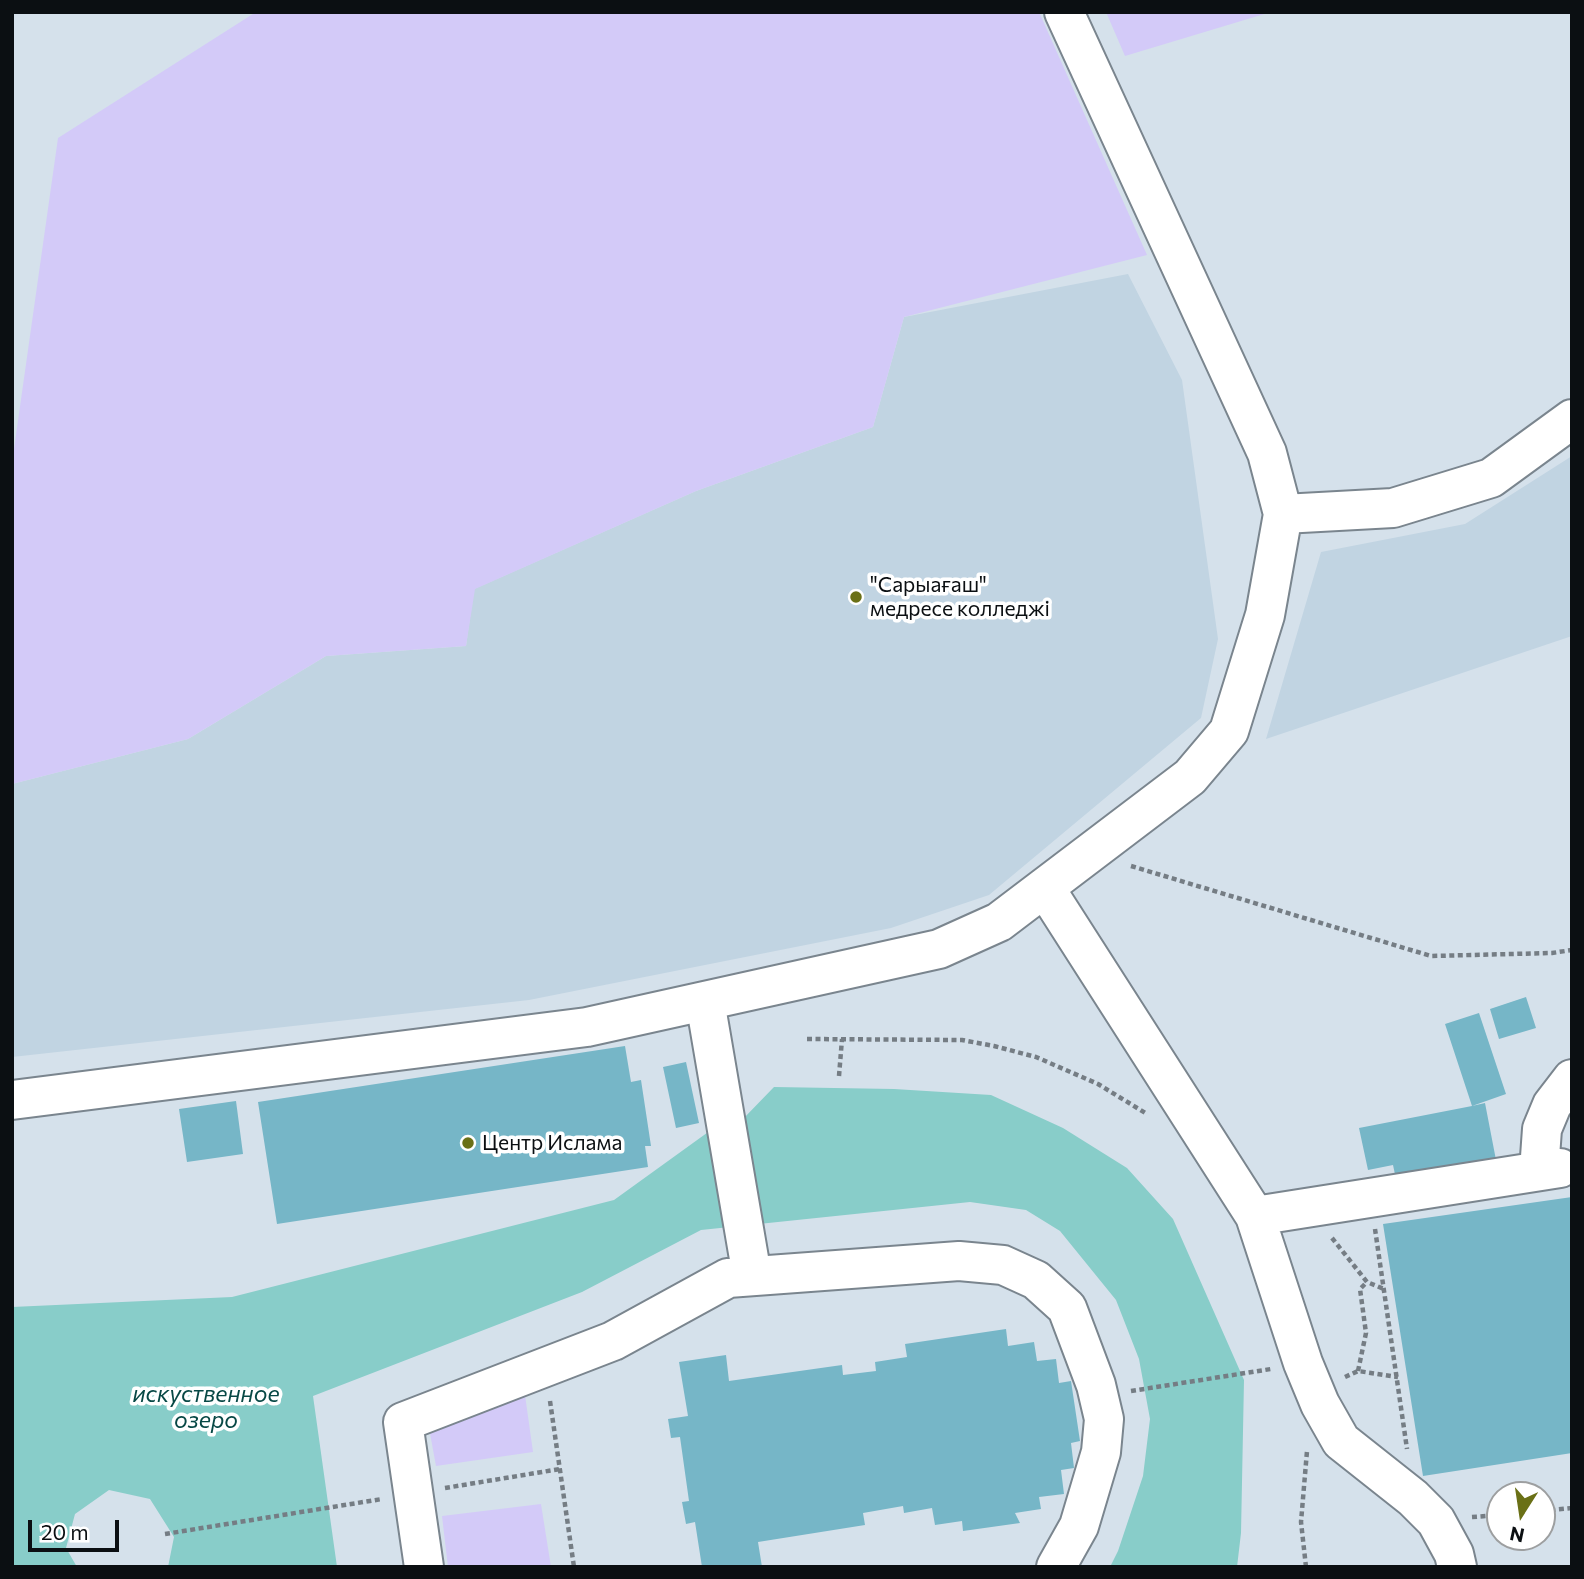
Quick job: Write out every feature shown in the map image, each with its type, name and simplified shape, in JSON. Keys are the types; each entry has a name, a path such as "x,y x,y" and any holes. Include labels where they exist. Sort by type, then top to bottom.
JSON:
{"street":[{"path":"12,1100 587,1027 939,949 999,922 1190,777 1230,731 1265,615 1283,514 1267,453 1064,12"},
{"path":"1283,514 1394,509 1491,478 1572,419"},
{"path":"1045,888 1255,1216 1303,1363 1341,1441 1413,1498 1436,1521 1454,1554 1457,1567"},
{"path":"705,1001 749,1265"},
{"path":"1255,1216 1549,1169 1542,1129 1552,1105 1572,1079"},
{"path":"424,1567 402,1422 613,1341 749,1265 959,1261 1003,1265 1036,1280 1067,1308 1096,1385 1104,1419 1101,1452 1079,1526 1056,1567"}],"path":[{"path":"1090,853 1431,956 1552,953 1572,950"},
{"path":"807,1039 962,1040 994,1045 1036,1056 1098,1084 1152,1117"},
{"path":"839,1076 842,1039"},
{"path":"1370,1197 1398,1377 1413,1498"},
{"path":"1307,1207 1367,1282 1384,1289"},
{"path":"1358,1371 1366,1333 1360,1289 1367,1282"},
{"path":"545,1367 574,1567"},
{"path":"1118,1393 1263,1369"},
{"path":"1314,1390 1358,1371 1398,1377"},
{"path":"1306,1567 1301,1522 1308,1446"},
{"path":"165,1534 340,1506"}],"shaded area":[{"path":"256,12 1039,12 1147,255 904,317 873,427 696,491 475,589 466,646 326,656 188,739 12,784 12,463 58,138"},
{"path":"1106,12 1271,12 1125,56"},
{"path":"1128,274 1182,380 1218,639 1201,718 989,895 891,928 529,1000 12,1057 12,784 188,739 326,656 466,646 474,589 696,491 873,427 904,317"},
{"path":"1572,456 1572,636 1266,739 1321,552 1465,524"},
{"path":"525,1395 533,1452 436,1466 429,1428"},
{"path":"541,1504 551,1567 448,1567 442,1516"}],"water":[{"name":"искуственное озеро","path":"774,1087 894,1089 991,1095 1063,1128 1127,1168 1173,1219 1244,1380 1241,1533 1237,1567 1110,1567 1143,1476 1150,1419 1139,1359 1116,1300 1060,1231 1026,1210 970,1202 701,1230 582,1292 313,1396 337,1567 168,1567 174,1537 150,1499 109,1490 75,1514 66,1548 77,1567 12,1567 12,1307 232,1297 614,1200 711,1130 742,1120"}],"building":[{"path":"1526,997 1536,1028 1499,1039 1490,1009"},
{"path":"1479,1013 1506,1094 1472,1106 1445,1024"},
{"path":"625,1046 631,1082 641,1080 651,1146 645,1146 648,1167 277,1224 258,1102"},
{"path":"686,1062 699,1123 676,1128 663,1067"},
{"path":"236,1101 243,1154 187,1162 179,1109"},
{"path":"1485,1103 1496,1160 1396,1179 1393,1165 1368,1170 1359,1128"},
{"path":"1572,1197 1572,1453 1423,1476 1383,1224"},
{"path":"1006,1329 1008,1346 1034,1342 1037,1361 1056,1359 1059,1383 1071,1381 1080,1441 1071,1443 1074,1468 1061,1470 1064,1494 1039,1497 1041,1509 1015,1513 1020,1523 963,1531 962,1521 935,1525 932,1508 904,1513 903,1506 863,1513 865,1525 758,1542 762,1567 702,1567 695,1522 686,1524 682,1502 689,1501 680,1437 671,1438 668,1419 688,1416 679,1362 726,1355 729,1381 842,1365 843,1375 876,1371 875,1362 907,1357 905,1344"}],"place":[{"name":"\"Сарыағаш\" медресе колледжі","path":"856,597"},
{"name":"Центр Ислама","path":"468,1143"}]}
